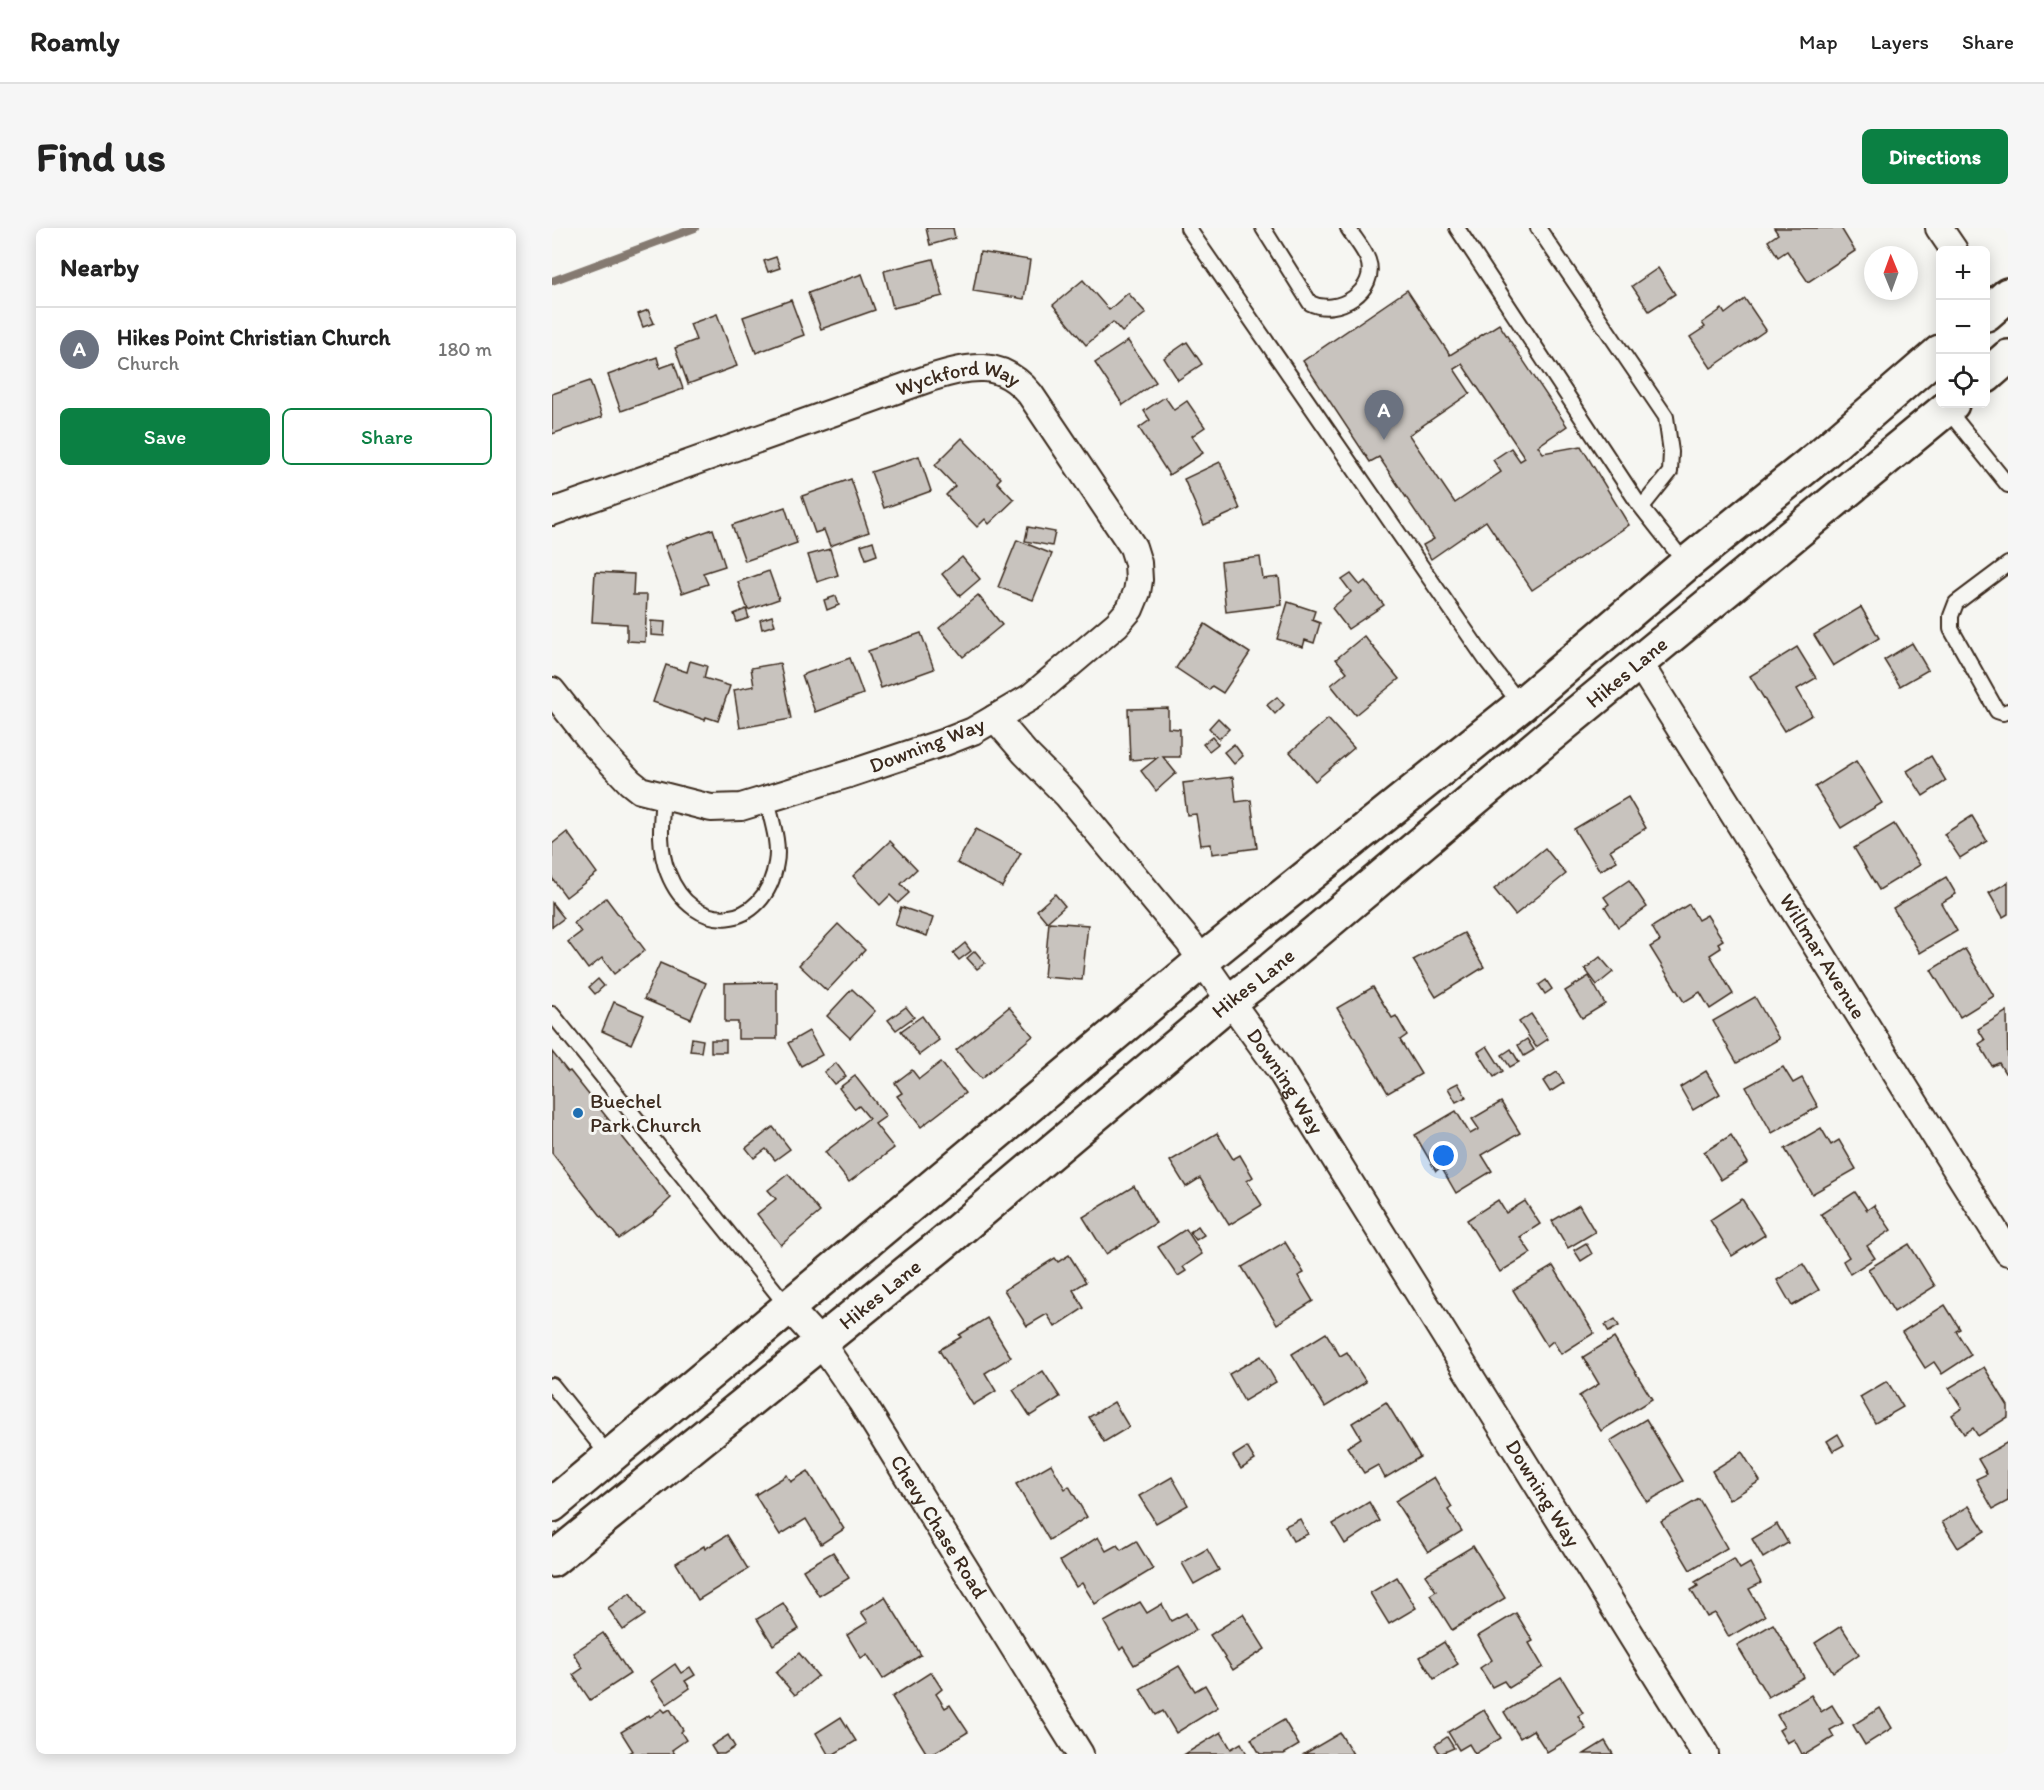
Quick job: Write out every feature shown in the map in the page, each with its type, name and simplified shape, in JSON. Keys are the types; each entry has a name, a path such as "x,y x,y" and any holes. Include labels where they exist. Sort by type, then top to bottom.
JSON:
{"main road":[{"name":"Hikes Lane","path":"552,1505 1202,961 1521,705 1939,354"},
{"path":"1990,373 2008,357"},
{"name":"Hikes Lane","path":"552,1560 941,1245 1230,1001 1272,969 1947,408"}],"street":[{"path":"1939,228 1951,246"},
{"name":"Wyckford Way","path":"552,512 930,378 960,369 981,366 1008,373 1021,382 1030,393 1133,547 1138,563 1139,580 1130,609 1117,624 1031,697 995,718"},
{"name":"Willmar Avenue","path":"1639,663 2008,1252"},
{"name":"Downing Way","path":"552,692 593,743 640,790 711,808 741,807 766,800 945,742 995,718 1025,753 1067,795 1189,942 1280,1070 1706,1754"},
{"name":"Chevy Chase Road","path":"788,1307 821,1343 903,1467 1080,1754"}],"lane":[{"path":"1188,228 1486,660 1521,705"},
{"path":"1263,228 1310,303 1320,308 1338,307 1358,295 1368,277 1369,261 1348,228"},
{"path":"1457,228 1642,507 1686,564"},
{"path":"1538,228 1666,417 1671,452 1670,472 1642,507"},
{"path":"1951,408 2008,484"},
{"path":"2008,564 1956,603 1951,616 1951,629 1997,711 2003,713 2008,711"},
{"path":"657,794 662,855 668,874 690,908 713,917 727,918 742,914 752,908 769,888 777,862 775,837 766,800"},
{"path":"552,1014 788,1307"},
{"path":"552,1385 609,1456"}],"building":[{"path":"926,228 953,228 955,238 930,245"},
{"path":"1774,228 1841,228 1855,251 1808,282 1787,251 1778,257 1768,241 1778,234"},
{"path":"980,252 1030,260 1024,299 973,291"},
{"path":"776,257 780,268 768,272 764,261"},
{"path":"933,259 943,296 893,308 884,271"},
{"path":"1658,268 1675,294 1649,311 1632,286"},
{"path":"862,274 875,310 821,329 808,293"},
{"path":"1083,280 1109,310 1128,293 1146,313 1122,332 1113,322 1086,345 1053,305"},
{"path":"1407,290 1450,355 1499,324 1567,426 1538,446 1543,453 1581,446 1629,525 1532,590 1486,521 1431,559 1423,545 1434,539 1379,457 1370,462 1303,361","holes":["1462,364 1525,458 1520,461 1511,448 1493,460 1501,472 1455,503 1409,435 1470,393 1454,369"]},
{"path":"1745,299 1766,330 1711,368 1690,337 1705,327 1702,323 1722,309 1725,314"},
{"path":"791,300 804,335 756,353 743,317"},
{"path":"648,310 654,323 643,327 638,314"},
{"path":"717,314 737,366 688,384 675,348 696,340 690,324"},
{"path":"1128,341 1156,382 1123,405 1095,363"},
{"path":"1187,342 1202,364 1178,380 1164,358"},
{"path":"657,357 660,368 674,363 683,389 621,411 608,375"},
{"path":"590,381 602,417 552,434 552,394"},
{"path":"1165,397 1174,410 1187,401 1205,427 1192,436 1203,453 1169,475 1139,428 1150,420 1144,411"},
{"path":"962,438 1001,478 997,482 1014,500 989,524 985,519 977,527 946,495 955,486 935,465"},
{"path":"919,456 931,491 884,508 871,472"},
{"path":"1220,462 1240,509 1204,525 1184,479"},
{"path":"851,479 869,532 830,546 824,530 815,533 802,496"},
{"path":"785,507 797,543 745,561 732,525"},
{"path":"1028,527 1055,532 1052,546 1025,541"},
{"path":"713,529 725,566 703,573 708,584 682,593 665,546"},
{"path":"1017,540 1052,554 1033,600 998,587"},
{"path":"873,541 877,555 866,559 861,545"},
{"path":"830,549 838,575 817,582 808,555"},
{"path":"962,557 980,579 960,596 942,574"},
{"path":"1260,557 1263,579 1279,577 1282,605 1226,612 1221,562"},
{"path":"769,571 779,599 748,610 738,582"},
{"path":"595,572 634,574 633,595 647,595 645,642 627,641 627,624 592,622"},
{"path":"1351,574 1360,585 1365,581 1384,605 1348,629 1332,608 1351,592 1342,580"},
{"path":"978,595 1002,625 963,657 939,628"},
{"path":"836,596 839,605 827,610 824,600"},
{"path":"1288,602 1315,611 1312,620 1320,623 1314,643 1305,640 1303,647 1277,639"},
{"path":"1861,607 1879,638 1833,666 1814,635"},
{"path":"746,609 749,618 737,622 734,614"},
{"path":"772,616 775,625 762,629 760,620"},
{"path":"651,621 665,622 664,636 651,635"},
{"path":"1205,624 1250,653 1223,693 1212,686 1209,690 1176,668"},
{"path":"921,633 934,669 881,688 868,651"},
{"path":"1364,636 1399,679 1355,715 1331,685 1347,672 1336,659"},
{"path":"1912,643 1928,670 1900,686 1884,660"},
{"path":"1797,647 1816,678 1797,689 1812,715 1784,731 1750,676"},
{"path":"850,658 863,694 815,712 802,675"},
{"path":"690,661 707,666 704,678 730,686 718,721 706,717 705,720 653,702 666,665 687,672"},
{"path":"780,663 791,719 740,728 734,690 754,686 751,668"},
{"path":"1277,697 1284,705 1275,714 1267,705"},
{"path":"1168,708 1168,728 1180,729 1180,757 1163,757 1176,773 1156,791 1141,771 1157,758 1130,760 1128,709"},
{"path":"1218,718 1229,729 1219,739 1209,728"},
{"path":"1328,719 1354,748 1315,781 1290,752"},
{"path":"1212,737 1218,744 1209,751 1203,744"},
{"path":"1234,744 1243,756 1234,764 1224,752"},
{"path":"1931,756 1946,781 1923,796 1907,771"},
{"path":"1856,761 1882,803 1841,828 1815,787"},
{"path":"1233,777 1236,802 1251,800 1257,848 1212,854 1211,844 1201,845 1196,814 1187,815 1183,783"},
{"path":"1628,797 1646,828 1610,850 1617,861 1600,871 1574,829"},
{"path":"1972,816 1987,841 1960,858 1944,834"},
{"path":"1894,824 1920,865 1879,890 1854,848"},
{"path":"976,829 1021,853 1002,887 957,863"},
{"path":"567,832 597,873 566,897 552,878 552,844"},
{"path":"890,841 917,869 901,884 909,893 898,903 890,895 880,905 853,876"},
{"path":"1545,848 1566,874 1515,915 1494,889"},
{"path":"1946,877 1956,894 1941,903 1957,931 1920,953 1893,908"},
{"path":"1629,880 1647,907 1618,927 1605,907 1609,904 1604,897"},
{"path":"2008,882 2008,914 2003,917 1989,893"},
{"path":"1055,894 1065,906 1047,922 1037,910"},
{"path":"606,898 645,950 614,974 602,958 588,969 568,942 581,932 574,923"},
{"path":"552,903 564,918 552,927"},
{"path":"1689,904 1698,920 1707,915 1723,940 1718,943 1721,948 1710,955 1733,994 1710,1009 1700,992 1684,1002 1650,947 1660,941 1652,927"},
{"path":"901,907 933,918 927,936 895,925"},
{"path":"1049,922 1088,925 1082,980 1044,977"},
{"path":"838,924 865,950 827,991 799,965"},
{"path":"1464,933 1484,967 1436,997 1413,960"},
{"path":"965,943 971,951 959,960 953,953"},
{"path":"1965,949 1994,996 1960,1017 1931,970"},
{"path":"975,951 985,963 977,969 967,958"},
{"path":"1600,957 1613,972 1597,985 1585,969"},
{"path":"660,963 706,983 691,1019 644,999"},
{"path":"1589,976 1605,1004 1582,1018 1565,991"},
{"path":"598,979 604,986 595,994 589,987"},
{"path":"1546,980 1552,989 1545,994 1539,985"},
{"path":"777,982 777,1039 738,1039 738,1022 725,1022 725,983"},
{"path":"1373,987 1392,1018 1396,1016 1407,1035 1400,1040 1421,1074 1388,1093 1337,1008"},
{"path":"852,989 875,1011 850,1038 827,1016"},
{"path":"1755,997 1779,1039 1737,1063 1713,1021"},
{"path":"614,1002 644,1015 631,1044 602,1031"},
{"path":"906,1007 914,1017 896,1030 888,1020"},
{"path":"1009,1007 1033,1036 981,1079 956,1050"},
{"path":"2007,1011 2008,1072 2005,1073 1999,1063 1992,1066 1979,1044 1985,1040 1978,1029"},
{"path":"1531,1014 1548,1039 1536,1047 1519,1022"},
{"path":"922,1016 939,1040 919,1055 901,1031"},
{"path":"809,1031 822,1055 801,1066 788,1043"},
{"path":"692,1038 703,1040 701,1052 690,1051"},
{"path":"1527,1039 1534,1050 1524,1056 1518,1045"},
{"path":"711,1040 726,1040 726,1052 711,1052"},
{"path":"1487,1046 1503,1071 1494,1077 1478,1052"},
{"path":"1511,1049 1519,1062 1510,1067 1502,1055"},
{"name":"Buechel Park Church","path":"552,1052 568,1072 570,1071 671,1198 653,1215 619,1239 552,1153"},
{"path":"941,1062 965,1093 921,1127 897,1096 902,1093 895,1083 912,1070 919,1079"},
{"path":"836,1063 846,1076 834,1084 824,1072"},
{"path":"1783,1067 1793,1083 1802,1078 1818,1107 1772,1133 1746,1087"},
{"path":"1706,1071 1720,1094 1693,1110 1680,1087"},
{"path":"1557,1072 1564,1083 1550,1092 1543,1081"},
{"path":"855,1076 886,1116 875,1124 894,1148 849,1182 825,1152 869,1118 859,1106 855,1109 839,1088"},
{"path":"1458,1083 1466,1097 1456,1102 1448,1088"},
{"path":"1501,1102 1520,1133 1482,1155 1492,1171 1456,1193 1441,1167 1436,1171 1415,1135 1456,1111 1470,1134 1479,1129 1472,1119"},
{"path":"773,1127 790,1149 775,1160 766,1149 754,1158 746,1148"},
{"path":"1821,1128 1831,1145 1839,1140 1856,1169 1812,1194 1785,1149"},
{"path":"1217,1133 1233,1159 1240,1155 1253,1177 1247,1181 1262,1205 1229,1225 1200,1178 1186,1187 1170,1161"},
{"path":"1731,1135 1748,1163 1721,1180 1704,1152"},
{"path":"788,1174 820,1212 781,1245 757,1214 776,1199 768,1190"},
{"path":"1134,1186 1156,1223 1106,1254 1083,1217"},
{"path":"1855,1192 1867,1210 1874,1205 1891,1230 1867,1246 1875,1258 1850,1274 1843,1261 1849,1257 1821,1214"},
{"path":"1742,1199 1765,1235 1732,1256 1710,1220"},
{"path":"1498,1200 1506,1213 1525,1201 1540,1224 1520,1237 1531,1253 1500,1272 1467,1220"},
{"path":"1579,1205 1595,1232 1568,1248 1552,1221"},
{"path":"1198,1226 1204,1235 1196,1240 1190,1232"},
{"path":"1186,1229 1202,1254 1183,1267 1186,1271 1178,1276 1158,1247"},
{"path":"1285,1242 1304,1273 1298,1276 1313,1301 1277,1324 1242,1267"},
{"path":"1586,1243 1592,1254 1581,1261 1574,1250"},
{"path":"1909,1244 1935,1286 1894,1312 1868,1269"},
{"path":"1069,1255 1086,1282 1073,1290 1084,1308 1055,1327 1047,1314 1027,1326 1004,1290 1055,1258 1058,1262"},
{"path":"1803,1264 1819,1290 1792,1306 1777,1280"},
{"path":"1553,1266 1594,1333 1561,1354 1553,1341 1547,1346 1513,1290"},
{"path":"1945,1305 1960,1329 1956,1331 1971,1355 1942,1374 1934,1362 1925,1368 1902,1332"},
{"path":"987,1318 1011,1357 985,1373 996,1391 973,1405 939,1350"},
{"path":"1615,1319 1619,1326 1609,1332 1605,1325"},
{"path":"1326,1333 1340,1356 1347,1352 1366,1382 1325,1407 1292,1354"},
{"path":"1614,1338 1652,1399 1601,1431 1579,1396 1599,1384 1583,1357"},
{"path":"1261,1356 1276,1382 1244,1401 1229,1374"},
{"path":"1984,1367 2008,1406 2008,1417 1978,1436 1973,1428 1964,1434 1952,1415 1962,1408 1949,1388"},
{"path":"1043,1371 1060,1397 1030,1416 1013,1390"},
{"path":"1887,1381 1903,1407 1875,1423 1860,1397"},
{"path":"1114,1402 1129,1427 1104,1442 1089,1417"},
{"path":"1386,1402 1420,1457 1385,1478 1378,1465 1364,1473 1347,1447 1361,1438 1352,1423"},
{"path":"1646,1419 1683,1481 1647,1502 1610,1441"},
{"path":"1838,1434 1844,1445 1833,1451 1827,1441"},
{"path":"2008,1442 2008,1501 1993,1509 1976,1479 1987,1474 1978,1459"},
{"path":"1247,1447 1255,1460 1241,1469 1233,1456"},
{"path":"1742,1452 1760,1481 1729,1500 1712,1471"},
{"path":"1051,1464 1065,1489 1069,1486 1087,1517 1049,1540 1016,1484"},
{"path":"808,1471 844,1529 821,1544 806,1519 780,1535 755,1495 787,1475 791,1482"},
{"path":"1172,1477 1188,1505 1156,1523 1139,1496"},
{"path":"1434,1477 1452,1507 1448,1510 1462,1531 1428,1552 1395,1501"},
{"path":"1699,1499 1727,1548 1690,1570 1661,1521"},
{"path":"1369,1502 1380,1521 1345,1544 1333,1524"},
{"path":"1969,1506 1985,1531 1958,1548 1942,1522"},
{"path":"1300,1519 1308,1534 1293,1541 1285,1526"},
{"path":"1777,1524 1788,1543 1763,1558 1752,1539"},
{"path":"727,1535 748,1569 698,1600 676,1563"},
{"path":"1098,1537 1106,1551 1117,1545 1121,1550 1136,1541 1153,1569 1095,1604 1082,1583 1076,1587 1060,1561"},
{"path":"1473,1546 1505,1598 1452,1630 1430,1595 1436,1591 1425,1575"},
{"path":"1207,1549 1219,1570 1194,1584 1182,1563"},
{"path":"833,1552 849,1578 819,1596 803,1570"},
{"path":"1734,1559 1740,1569 1750,1563 1761,1583 1749,1589 1765,1616 1729,1637 1715,1613 1707,1617 1691,1590 1698,1586 1695,1582"},
{"path":"1397,1577 1416,1608 1389,1624 1370,1593"},
{"path":"630,1593 645,1615 623,1630 608,1608"},
{"path":"885,1597 921,1655 883,1679 867,1654 861,1658 847,1635 868,1622 861,1612"},
{"path":"1140,1602 1147,1613 1162,1604 1171,1621 1186,1613 1196,1630 1134,1665 1123,1647 1120,1650 1104,1622"},
{"path":"783,1603 799,1629 773,1645 757,1619"},
{"path":"1516,1613 1533,1641 1529,1643 1543,1667 1509,1688 1504,1681 1492,1687 1480,1668 1492,1660 1478,1636"},
{"path":"1243,1614 1265,1649 1233,1670 1210,1635"},
{"path":"1773,1624 1804,1677 1768,1697 1737,1645"},
{"path":"1841,1626 1859,1654 1833,1672 1815,1643"},
{"path":"603,1633 630,1674 590,1700 573,1675 583,1668 573,1653"},
{"path":"1444,1642 1458,1664 1434,1679 1420,1657"},
{"path":"799,1653 818,1676 795,1695 776,1673"},
{"path":"675,1664 681,1673 690,1667 695,1675 685,1681 690,1688 667,1704 651,1681"},
{"path":"1179,1666 1195,1691 1205,1685 1218,1707 1176,1733 1163,1711 1156,1715 1140,1689"},
{"path":"931,1672 942,1689 936,1694 945,1708 950,1705 968,1732 932,1754 927,1754 892,1697"},
{"path":"1561,1677 1583,1713 1578,1716 1586,1729 1547,1752 1533,1730 1520,1738 1504,1712"},
{"path":"1811,1695 1821,1712 1832,1705 1843,1723 1830,1730 1834,1737 1806,1754 1802,1754 1794,1739 1787,1743 1779,1730 1784,1727 1777,1715"},
{"path":"1880,1708 1892,1728 1865,1745 1853,1725"},
{"path":"662,1709 665,1712 670,1709 683,1730 681,1732 686,1740 672,1750 675,1754 627,1754 633,1751 621,1732"},
{"path":"1484,1710 1501,1738 1475,1754 1469,1744 1459,1750 1448,1732"},
{"path":"841,1717 856,1741 834,1754 828,1754 816,1733"},
{"path":"1284,1720 1299,1745 1284,1754 1260,1754 1251,1739"},
{"path":"1221,1732 1231,1749 1241,1743 1247,1754 1185,1754"},
{"path":"1340,1733 1353,1754 1304,1754"},
{"path":"728,1735 735,1747 724,1754 716,1754 711,1746"},
{"path":"1447,1737 1454,1748 1440,1754 1435,1745"},
{"path":"1605,1741 1613,1754 1584,1754"}],"waterway":[{"path":"552,281 695,228"}],"place":[{"name":"Hikes Point Christian Church","path":"1384,440"},
{"name":"Buechel Park Church","path":"578,1113"}]}
